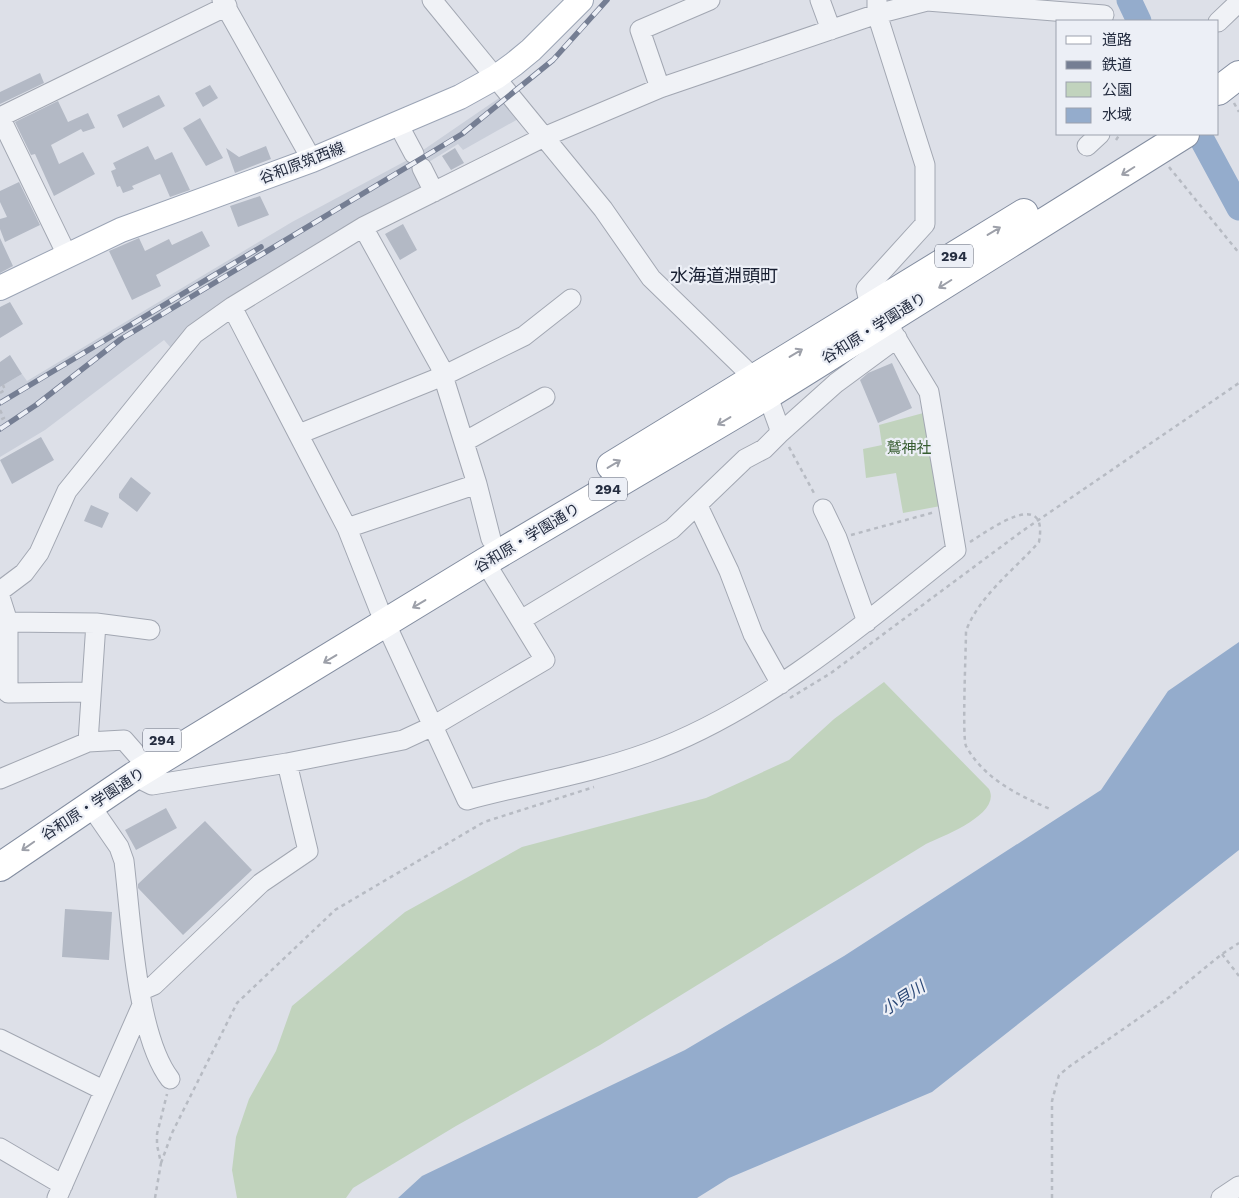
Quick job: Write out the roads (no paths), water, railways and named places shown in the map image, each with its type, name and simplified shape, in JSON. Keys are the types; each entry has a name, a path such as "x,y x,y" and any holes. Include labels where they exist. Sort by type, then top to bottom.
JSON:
{"highway":[{"name":"谷和原・学園通り","path":"0,844 75,793 136,766 760,387 884,322 1167,141"},
{"name":"谷和原・学園通り","path":"0,867 90,805 136,766"}],"main road":[{"name":"谷和原筑西線","path":"0,288 121,230 312,160 460,97 496,77 531,50 581,0"}],"street":[{"path":"432,0 603,209 651,278 760,387 779,426 783,439"},
{"path":"660,88 640,30 710,0"},
{"path":"820,0 831,30"},
{"path":"0,591 24,573 39,553 67,491 194,334 232,307 363,227 544,137 660,88 831,30 877,7 926,1 1103,12"},
{"path":"1219,21 1239,2"},
{"path":"67,255 0,117 225,3 312,160"},
{"path":"232,307 347,528 382,616 466,800 613,764 648,753 713,723 781,684 867,622 956,550 951,508 929,392 884,322 866,289 925,224 925,165 877,7"},
{"path":"398,124 434,192"},
{"path":"0,779 88,742 124,740 136,766 152,785 286,763 403,740 433,726 545,660 521,620 488,551 477,484 440,366 363,227"},
{"path":"299,434 443,376 524,336 571,299"},
{"path":"521,620 672,529 745,459 783,439 836,383 884,322"},
{"path":"464,442 545,398"},
{"path":"347,528 477,484"},
{"path":"698,506 729,571 753,634 781,684"},
{"path":"823,509 837,538 867,622"},
{"path":"0,597 8,622 8,692 90,692"},
{"path":"8,622 96,623 150,630"},
{"path":"88,742 96,623"},
{"path":"0,1148 60,1192 141,998 261,883 308,850 286,763"},
{"path":"90,805 120,847 124,861 141,998 154,1048 170,1079"},
{"path":"0,1039 103,1090"},
{"path":"1221,1198 1239,1186"}],"water":[{"name":"小貝川","path":"1239,642 1239,850 932,1092 729,1178 697,1198 398,1198 422,1176 685,1050 844,956 1101,790 1168,691"}],"waterway":[{"path":"1129,0 1139,20"},
{"path":"1200,135 1239,208"}],"railway":[{"path":"0,429 36,405 121,339 462,134 553,60 607,0"},
{"path":"0,403 261,247"}],"district":[{"name":"水海道淵頭町","path":"724,275"}],"park label":[{"name":"鷲神社","path":"909,448"}]}
